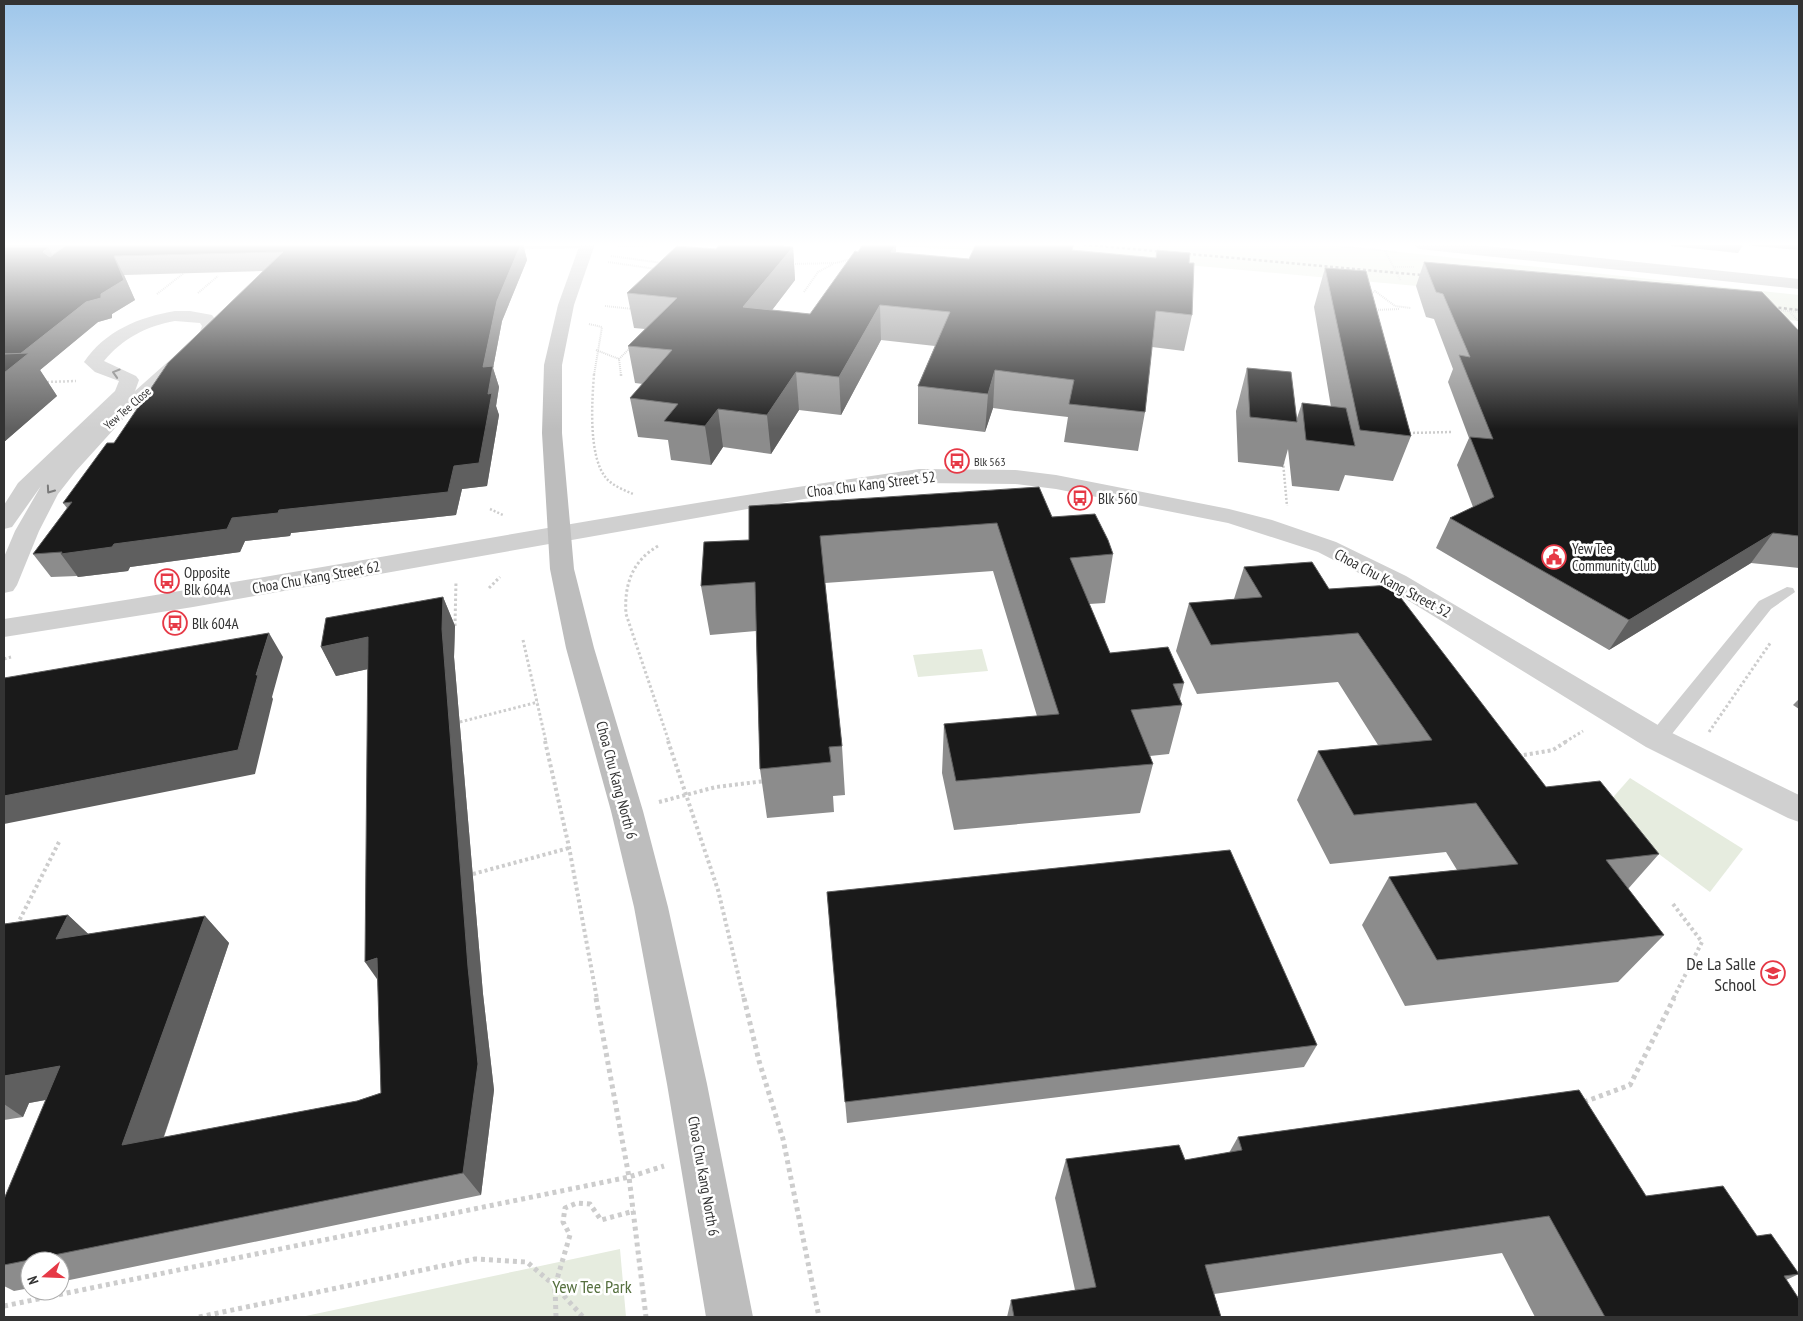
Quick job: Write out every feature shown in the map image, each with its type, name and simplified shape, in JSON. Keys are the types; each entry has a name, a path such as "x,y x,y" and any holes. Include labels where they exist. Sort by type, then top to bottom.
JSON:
{"street":[{"name":"Choa Chu Kang North 6","path":"566,306 553,366 552,433 562,569 580,648 651,907 730,1317"},
{"name":"Yew Tee Close","path":"4,522 26,488 124,393 129,380 121,373 99,368 93,362 100,352 133,328 149,322 187,316 206,319 211,326 207,336 157,383 117,414 68,466 52,486 27,531 4,585"},
{"name":"Choa Chu Kang Street 52","path":"560,534 804,492 919,476 990,476 1065,484 1229,516 1264,525 1327,547 1398,582 1666,728 1799,809"},
{"name":"Choa Chu Kang Street 62","path":"4,628 43,624 560,534"},
{"name":"Choa Chu Kang Street 62","path":"4,640 43,624"}],"lane":[{"path":"1666,728 1765,605 1786,592"}],"path":[{"path":"605,306 634,309"},
{"path":"1369,310 1411,308 1396,306"},
{"path":"1770,310 1799,312"},
{"path":"602,326 596,350 593,375 593,409 597,460 605,478 630,493 638,495"},
{"path":"621,378 619,359 626,350 638,344"},
{"path":"596,350 619,359"},
{"path":"1405,433 1452,432"},
{"path":"1283,462 1287,511"},
{"path":"490,509 503,516"},
{"path":"653,548 641,559 630,576 624,597 626,614 718,890 759,1061 783,1139 819,1317"},
{"path":"489,588 500,577"},
{"path":"455,626 456,581"},
{"path":"523,640 569,848 630,1177 646,1317"},
{"path":"460,722 538,702"},
{"path":"1666,728 1716,738"},
{"path":"1516,756 1553,750 1584,730"},
{"path":"626,811 716,787 775,779"},
{"path":"16,926 59,842"},
{"path":"473,874 569,848"},
{"path":"1580,1104 1630,1085 1702,942 1673,904"},
{"path":"4,1306 630,1177 700,1155"},
{"path":"556,1317 556,1286 570,1235 565,1228 562,1217 565,1208 577,1202 590,1204 601,1220 634,1211"},
{"path":"199,1317 475,1259 527,1262 556,1286 582,1317"}],"green space":[{"path":"1632,306 1799,306 1799,321"},
{"path":"982,649 988,671 918,677 913,655"},
{"path":"1630,778 1743,849 1710,892 1601,811"},
{"name":"Yew Tee Park","path":"620,1249 626,1317 301,1317"}],"building":[{"path":"4,306 81,306 20,354 4,354"},
{"path":"227,306 496,306 483,367 493,366 488,394 492,393 479,463 454,466 448,492 279,510 278,513 232,518 227,529 114,544 112,547 61,554 62,552 33,554 72,502 63,503 107,443 114,443 168,363"},
{"path":"669,306 744,306 743,307 810,314 816,306 880,306 839,377 796,372 767,415 718,409 705,426 664,421 678,404 630,398 672,350 628,346"},
{"path":"886,306 1192,306 1192,315 1156,311 1145,412 1069,404 1074,380 995,370 988,394 918,386 950,312"},
{"path":"1333,306 1375,306 1411,436 1360,430"},
{"path":"1448,306 1775,306 1799,331 1799,536 1773,533 1629,620 1450,518 1494,497 1470,437 1493,439 1459,355 1470,357"},
{"path":"29,353 4,373 4,354"},
{"path":"1247,368 1291,372 1297,422 1250,417"},
{"path":"1302,403 1346,408 1355,446 1306,440"},
{"path":"1039,487 1052,517 1095,514 1108,540 1113,554 1070,558 1110,653 1168,647 1184,683 1173,684 1182,705 1131,710 1153,764 956,781 944,724 1059,714 997,523 820,536 842,746 829,747 831,762 760,769 755,582 701,586 704,542 749,540 749,506"},
{"path":"1312,562 1329,589 1391,585 1546,787 1600,781 1659,854 1606,860 1664,935 1437,960 1389,877 1518,864 1476,803 1354,815 1318,751 1432,740 1358,633 1211,645 1189,603 1262,597 1244,567"},
{"path":"443,597 442,629 468,967 478,1064 463,1173 70,1252 20,1251 20,1262 4,1265 4,1199 60,1066 4,1076 4,924 68,915 56,939 205,916 122,1145 357,1101 381,1093 377,958 365,962 368,637 321,647 326,618"},
{"path":"269,633 256,675 258,675 238,750 4,796 4,678"},
{"path":"1230,850 1317,1045 845,1102 827,892"},
{"path":"1579,1090 1646,1196 1723,1186 1757,1236 1771,1234 1799,1274 1784,1276 1799,1299 1799,1317 1605,1317 1549,1216 1205,1265 1221,1317 1014,1317 1011,1300 1096,1287 1066,1159 1179,1145 1185,1160 1242,1150 1238,1137"}],"railway":[{"path":"1762,306 1799,310"}],"place":[{"name":"Blk 563","path":"957,461"},
{"name":"Blk 560","path":"1080,498"},
{"name":"Yew Tee Community Club","path":"1554,557"},
{"name":"Opposite Blk 604A","path":"167,581"},
{"name":"Blk 604A","path":"175,623"},
{"name":"De La Salle School","path":"1773,973"}]}
